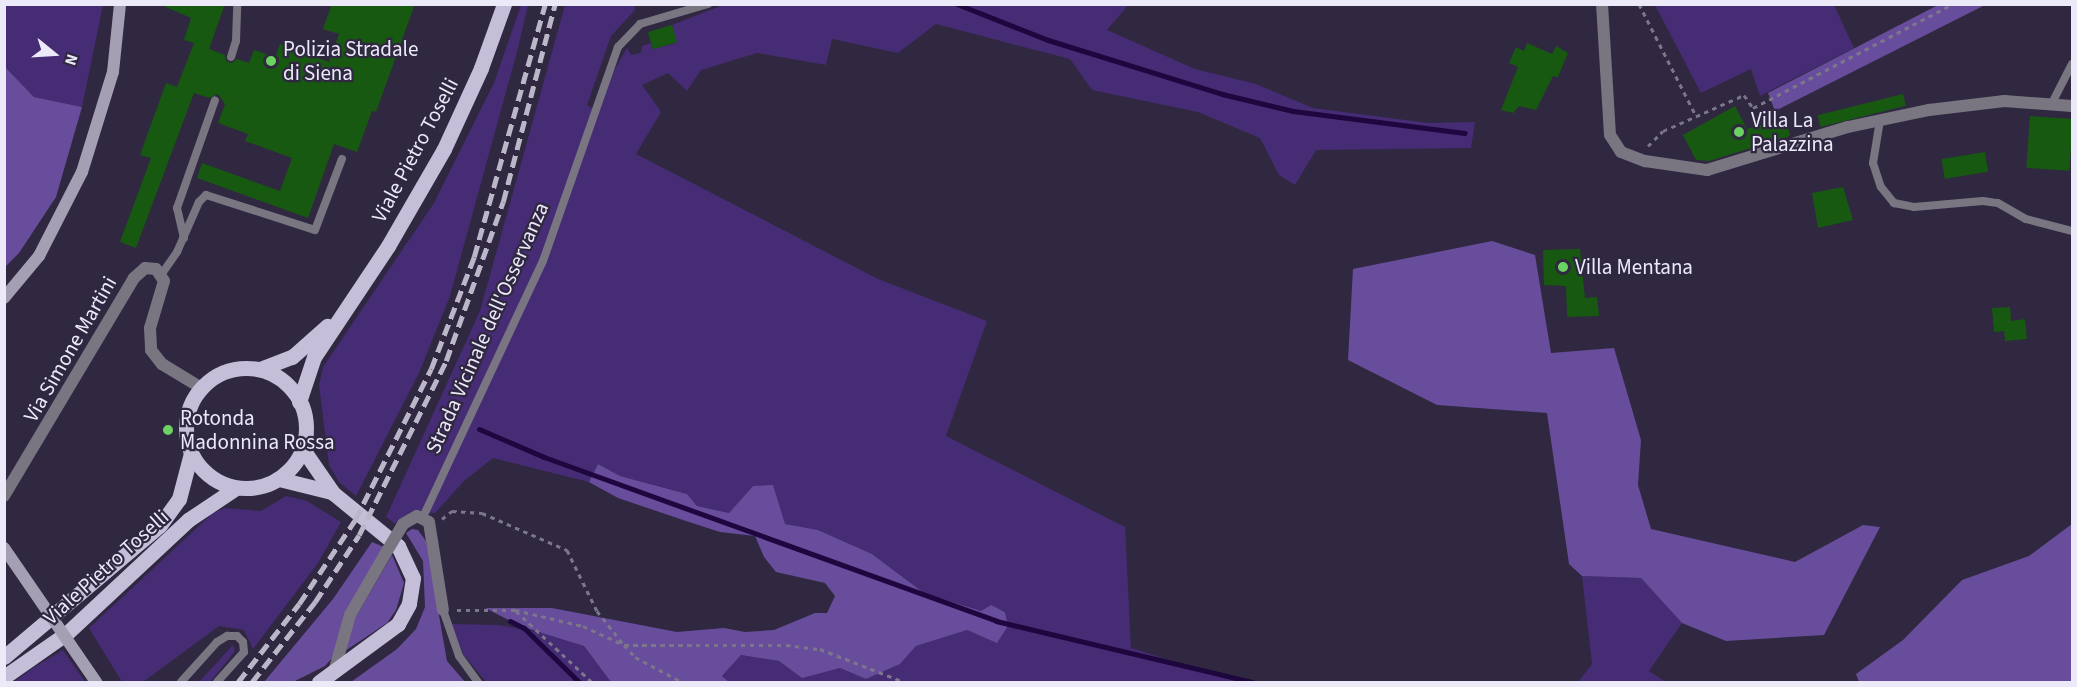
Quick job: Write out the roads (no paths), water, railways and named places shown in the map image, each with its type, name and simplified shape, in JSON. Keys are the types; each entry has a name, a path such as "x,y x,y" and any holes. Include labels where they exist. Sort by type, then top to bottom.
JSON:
{"main road":[{"name":"Viale Pietro Toselli","path":"302,448 305,429 299,402 314,357 444,149 481,68 504,4"},
{"name":"Viale Pietro Toselli","path":"4,657 160,525 179,499 191,453 187,417 200,387 231,369 260,369 298,353 346,308"},
{"path":"260,369 284,382 299,402"},
{"path":"279,479 293,466 302,448 333,493 398,546 411,567 413,584 409,604 398,624 319,682"},
{"path":"191,453 212,478 236,488"},
{"name":"Viale Pietro Toselli","path":"4,677 66,633 188,520 236,488 258,489 279,479"},
{"path":"279,479 333,493"}],"street":[{"path":"4,298 44,248 82,172 113,72 120,4"},
{"path":"1602,4 1610,135 1621,152 1645,161 1690,170 1715,169 1880,120 1989,102 2052,103 2073,106"},
{"name":"Via Simone Martini","path":"4,496 134,278 145,268 161,275"},
{"path":"161,275 163,287 149,333 151,350 162,364 200,387"},
{"path":"334,672 350,615 403,524 427,522 443,610"},
{"path":"4,548 96,682"}],"lane":[{"path":"231,57 236,41 233,20 237,4"},
{"name":"Strada Vicinale dell'Osservanza","path":"427,522 543,261 618,47 640,24 708,4"},
{"path":"2052,103 2073,64"},
{"path":"184,238 177,208 215,100"},
{"path":"1880,120 1873,163 1881,187 1894,203 1914,207 1983,201 1998,203 2026,219 2073,231"},
{"path":"161,275 184,238 199,202 209,194 315,230 342,159"},
{"path":"443,610 459,656 477,682"},
{"path":"181,682 217,642 227,636 237,636 243,642 243,652 217,682"}],"waterway":[{"path":"957,4 1048,40 1222,94 1293,111 1465,133"},
{"path":"479,429 544,457 996,621 1253,682"},
{"path":"510,621 524,628 579,682"}],"railway":[{"path":"238,682 299,604 355,520 431,369 474,257 545,4"},
{"path":"252,682 315,602 359,535 446,361 503,202 555,4"}],"place":[{"name":"Polizia Stradale di Siena","path":"271,61"},
{"name":"Villa La Palazzina","path":"1739,132"},
{"name":"Villa Mentana","path":"1563,267"},
{"name":"Rotonda Madonnina Rossa","path":"168,430"}]}
